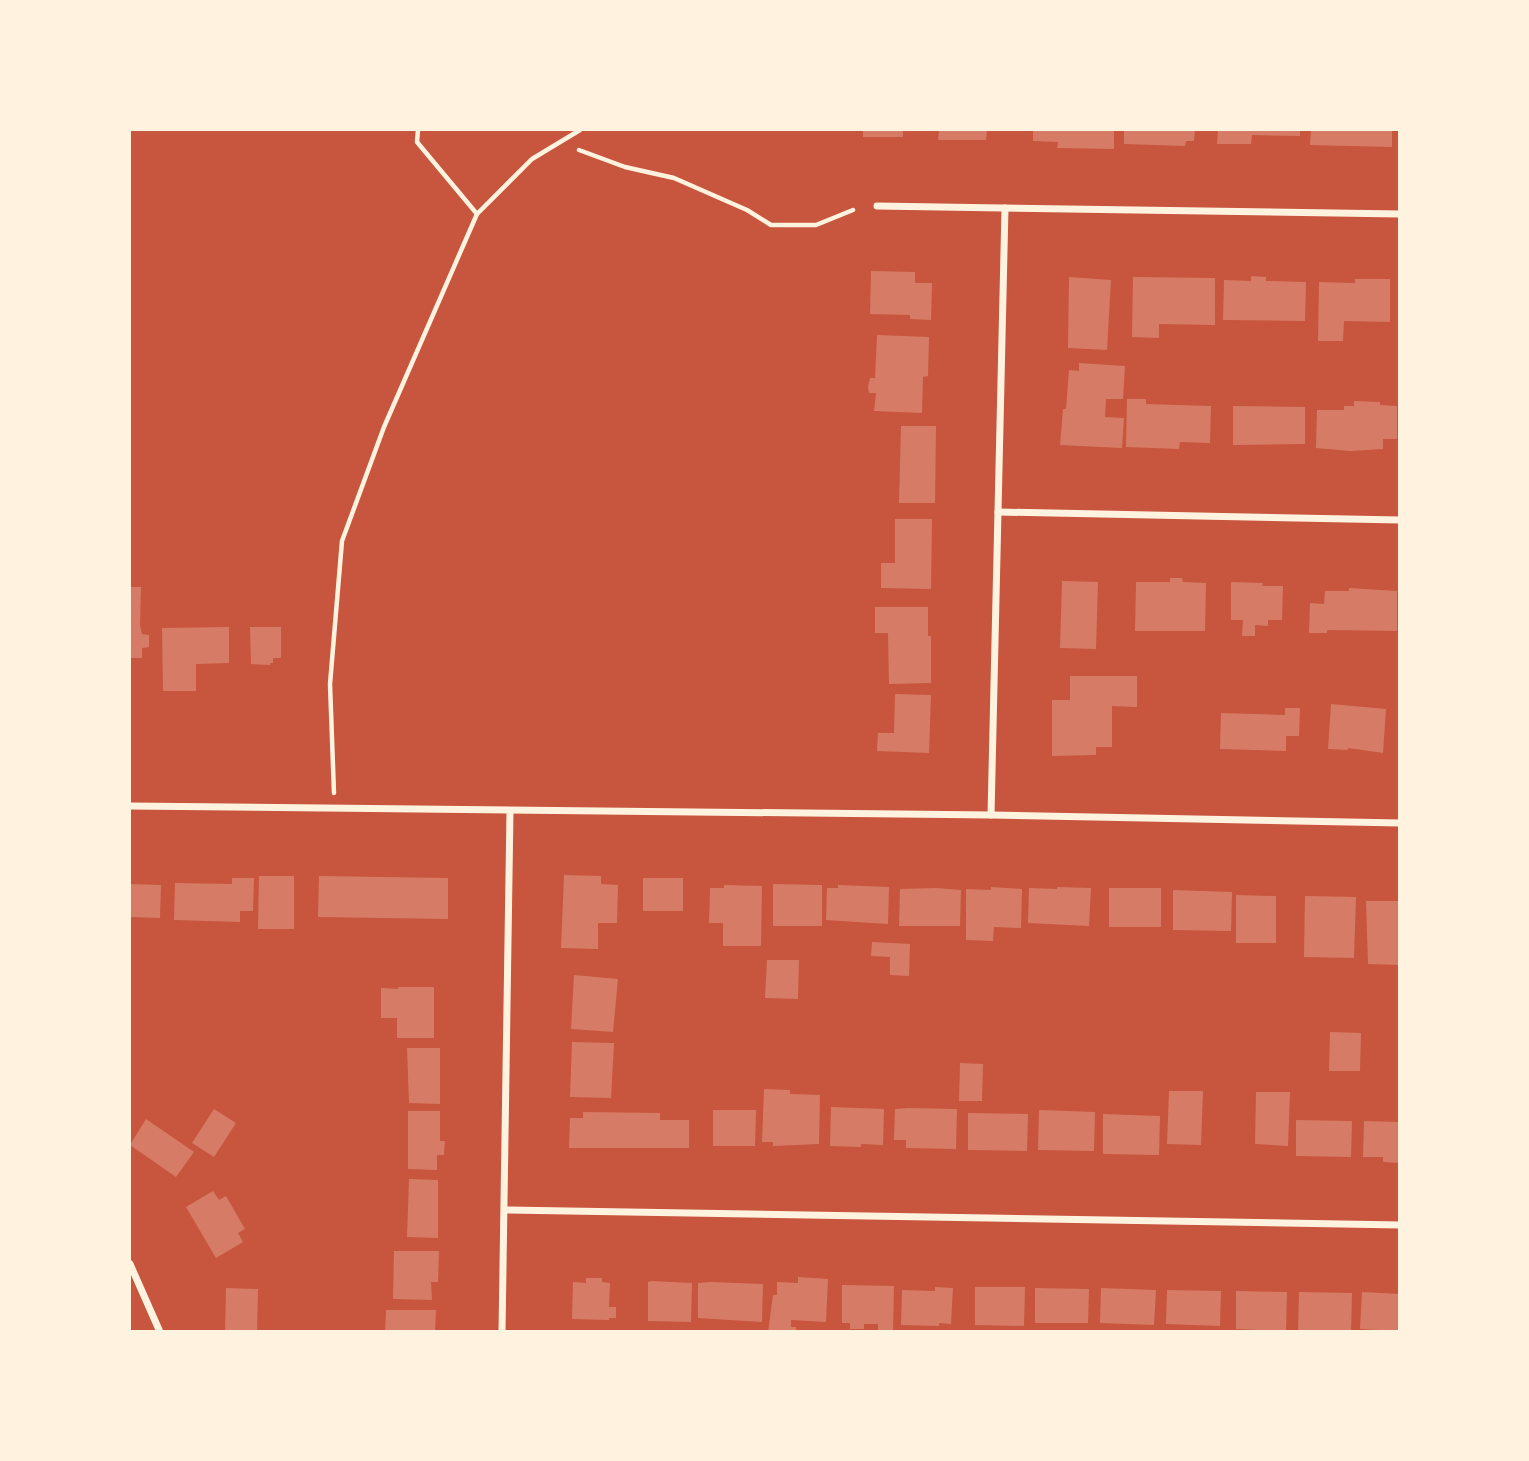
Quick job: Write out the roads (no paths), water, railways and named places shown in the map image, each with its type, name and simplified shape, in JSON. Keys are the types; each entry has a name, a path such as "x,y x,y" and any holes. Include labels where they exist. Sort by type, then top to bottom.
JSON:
{"street":[{"path":"877,206 1399,214"},
{"path":"991,815 1004,208"},
{"path":"998,512 1399,520"},
{"path":"130,806 1399,822"},
{"path":"502,1332 510,811"},
{"path":"505,1210 1399,1225"},
{"path":"130,1264 160,1332"}]}
